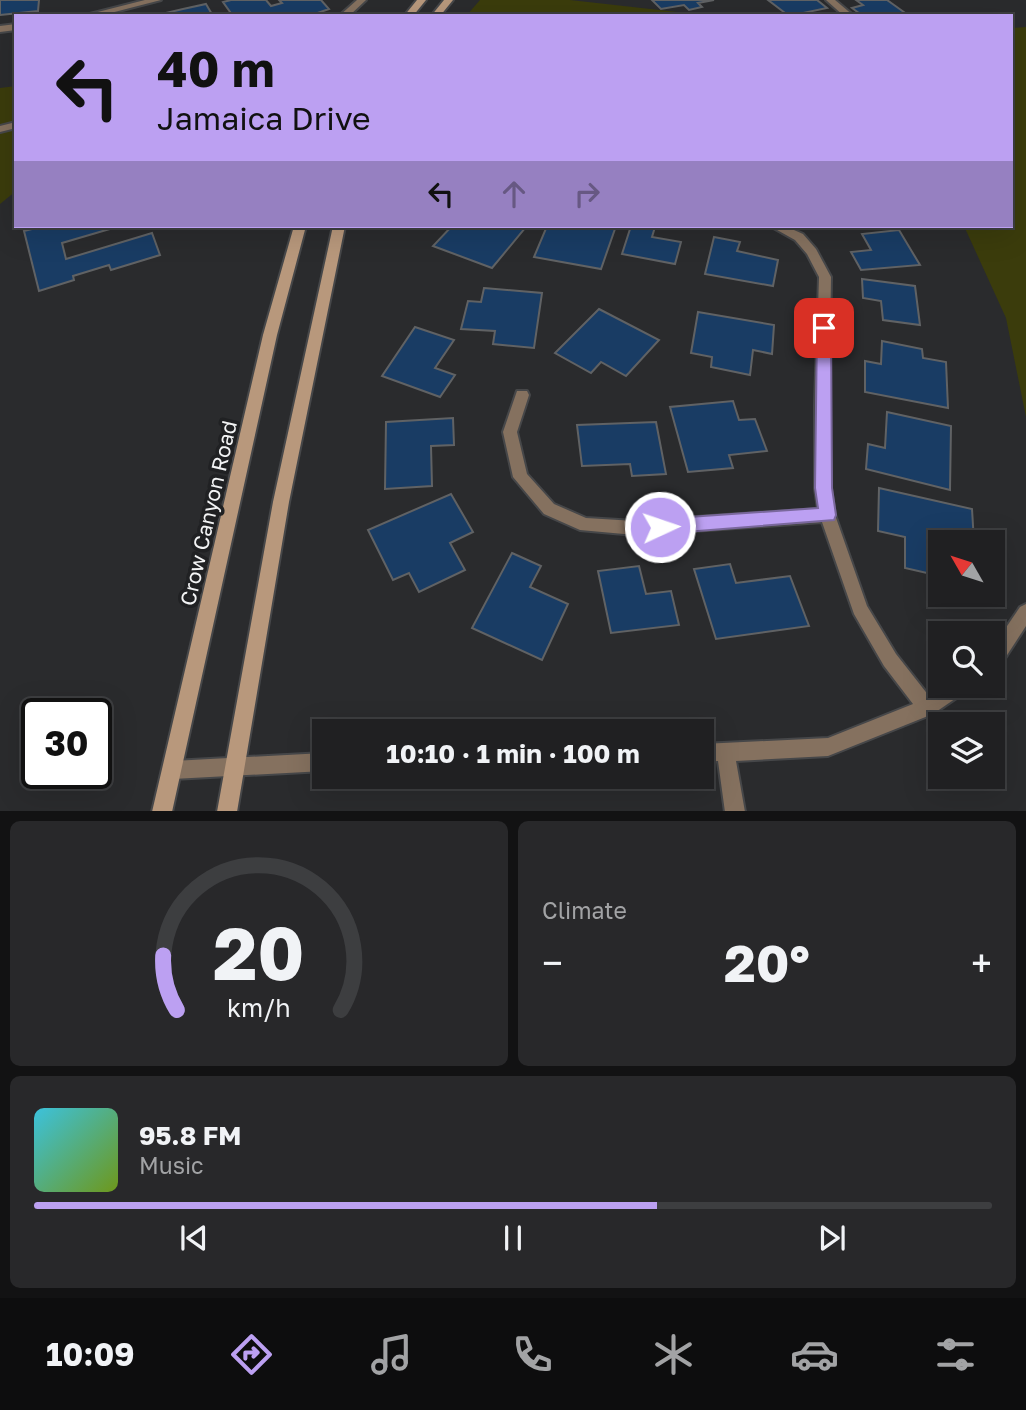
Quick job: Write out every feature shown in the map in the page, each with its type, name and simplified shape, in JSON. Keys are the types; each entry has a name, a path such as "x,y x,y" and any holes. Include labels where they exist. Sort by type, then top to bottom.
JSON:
{"main road":[{"path":"410,14 422,0"},
{"path":"437,14 449,0"},
{"name":"Crow Canyon Road","path":"162,811 270,335 299,228"},
{"path":"227,811 281,502 339,228"}],"street":[{"path":"95,14 157,0"},
{"path":"345,14 362,0"},
{"path":"830,0 848,14"},
{"path":"780,228 799,237 812,252 825,277 822,405 823,488 827,515 860,609 890,660 927,708"},
{"path":"523,395 510,432 520,477 549,509 585,525 635,528 827,515"},
{"path":"1005,644 1026,612"},
{"path":"714,753 828,747 927,708 942,698"},
{"path":"726,753 735,811"},
{"path":"173,770 312,763"}],"shaded area":[{"path":"480,0 570,0 695,14 468,14"},
{"path":"1026,27 1026,417 1006,318 965,228 1013,228 1013,28"},
{"path":"14,86 14,193 0,204 0,88"}],"building":[{"path":"0,0 39,0 38,11 0,15"},
{"path":"266,0 271,6 282,3 279,0 321,0 329,9 315,14 232,14 223,2"},
{"path":"652,0 714,0 698,3 702,7 689,10 684,5 661,9"},
{"path":"768,0 817,0 827,8 798,14 786,14"},
{"path":"856,0 887,0 907,14 860,14 852,8 863,5"},
{"path":"206,4 212,14 162,14"},
{"path":"36,228 113,228 62,243 66,259 152,233 160,255 111,270 109,265 73,276 74,280 39,291 24,231"},
{"path":"450,228 525,228 492,268 433,246"},
{"path":"546,228 615,228 601,269 534,257"},
{"path":"630,228 655,228 652,237 681,242 675,264 622,254"},
{"path":"899,230 920,265 861,270 851,252 871,250 862,234"},
{"path":"714,237 740,242 737,251 778,260 773,286 705,274"},
{"path":"862,279 915,286 920,325 883,320 881,301 863,298"},
{"path":"484,288 542,293 534,348 493,344 495,331 461,329 468,301 481,302"},
{"path":"599,309 659,340 626,376 601,362 591,373 555,353"},
{"path":"698,312 774,325 772,354 753,350 750,375 711,367 712,357 691,353"},
{"path":"415,327 454,340 435,368 455,375 440,397 382,376"},
{"path":"882,341 922,349 923,358 946,362 948,408 865,392 865,361 881,364"},
{"path":"733,401 739,420 755,419 767,451 729,455 733,468 688,472 670,407"},
{"path":"887,412 951,426 950,490 866,469 868,444 885,448"},
{"path":"453,418 454,445 431,446 432,486 385,489 386,422"},
{"path":"656,422 666,474 632,476 630,464 582,466 577,425"},
{"path":"879,488 972,509 973,530 928,530 928,573 905,568 905,537 878,531"},
{"path":"451,494 473,532 450,543 465,570 419,592 409,573 393,580 368,530"},
{"path":"512,553 541,566 530,587 568,604 542,660 472,628"},
{"path":"730,564 736,583 790,576 809,626 716,639 694,569"},
{"path":"639,566 646,594 671,591 679,625 611,633 598,571"}],"route":[{"path":"660,527 827,515 823,488 824,328"}]}
